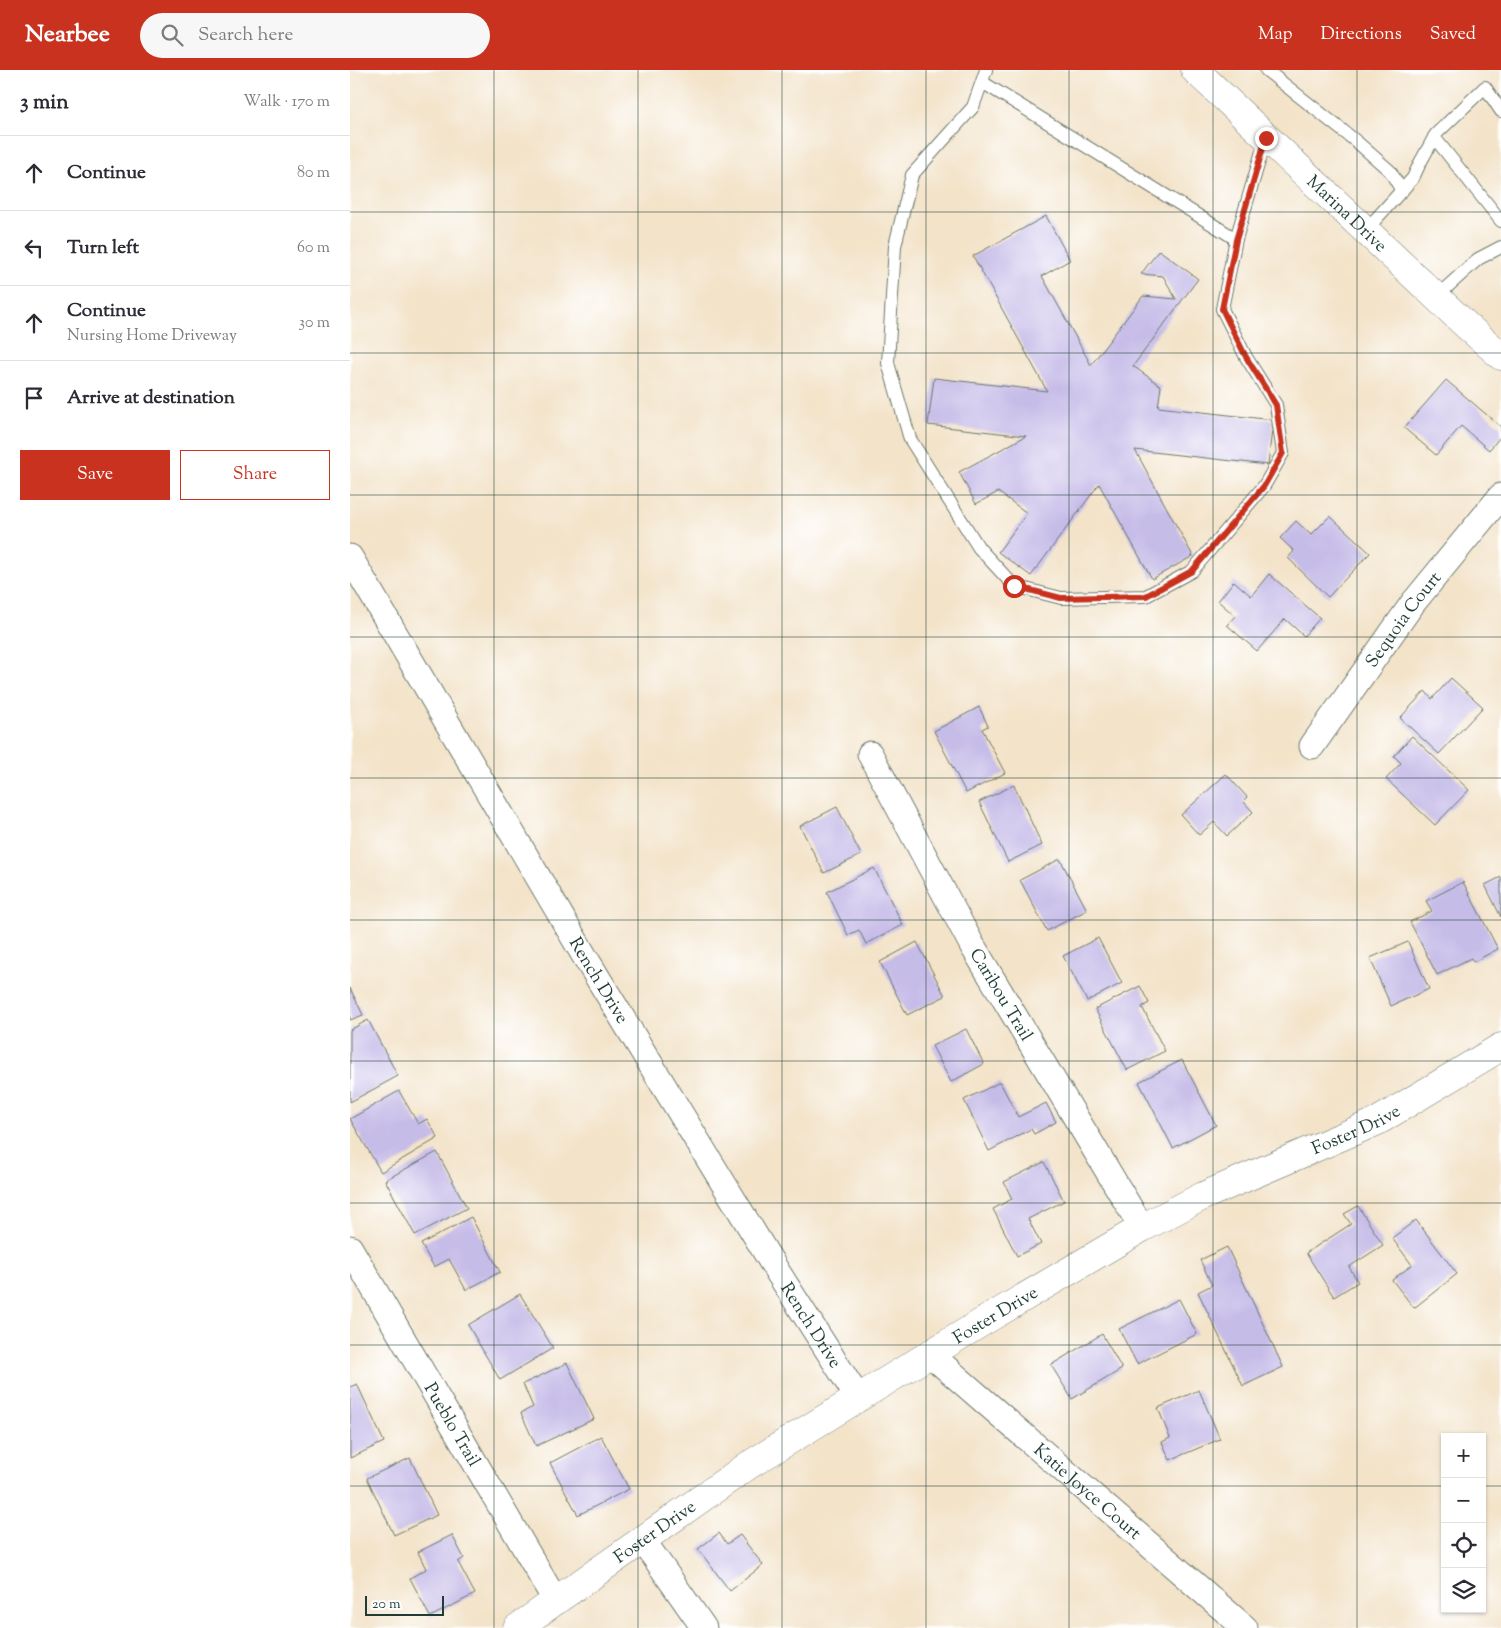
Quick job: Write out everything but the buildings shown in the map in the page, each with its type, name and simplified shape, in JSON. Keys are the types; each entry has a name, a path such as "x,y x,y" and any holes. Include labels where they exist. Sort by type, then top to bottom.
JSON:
{"street":[{"name":"Marina Drive","path":"1195,70 1365,231 1501,356"},
{"name":"Sequoia Court","path":"1312,746 1413,603 1501,496"},
{"name":"Rench Drive","path":"350,557 590,966 777,1271 858,1398"},
{"name":"Caribou Trail","path":"870,754 972,945 1142,1228"},
{"name":"Foster Drive","path":"517,1628 748,1465 984,1321 1142,1228 1203,1196 1378,1122 1501,1046"},
{"name":"Pueblo Trail","path":"350,1248 555,1600"},
{"name":"Katie Joyce Court","path":"930,1354 1245,1628"},
{"path":"642,1539 704,1628"}],"lane":[{"path":"1266,70 1357,142 1390,171 1402,191"},
{"path":"1236,240 984,76 973,107 912,175 895,246 888,363 910,439 979,548 1014,586 1061,598 1146,596 1192,571 1264,486 1283,453 1276,405 1246,357 1222,309 1236,240 1266,138"},
{"path":"1365,231 1413,178 1434,137 1485,87 1501,111"},
{"path":"1434,137 1501,221"},
{"path":"1436,297 1478,259 1501,247"}],"route":[{"path":"1014,586 1061,598 1146,596 1192,571 1264,486 1283,453 1276,405 1246,357 1222,309 1236,240 1266,138"}]}
